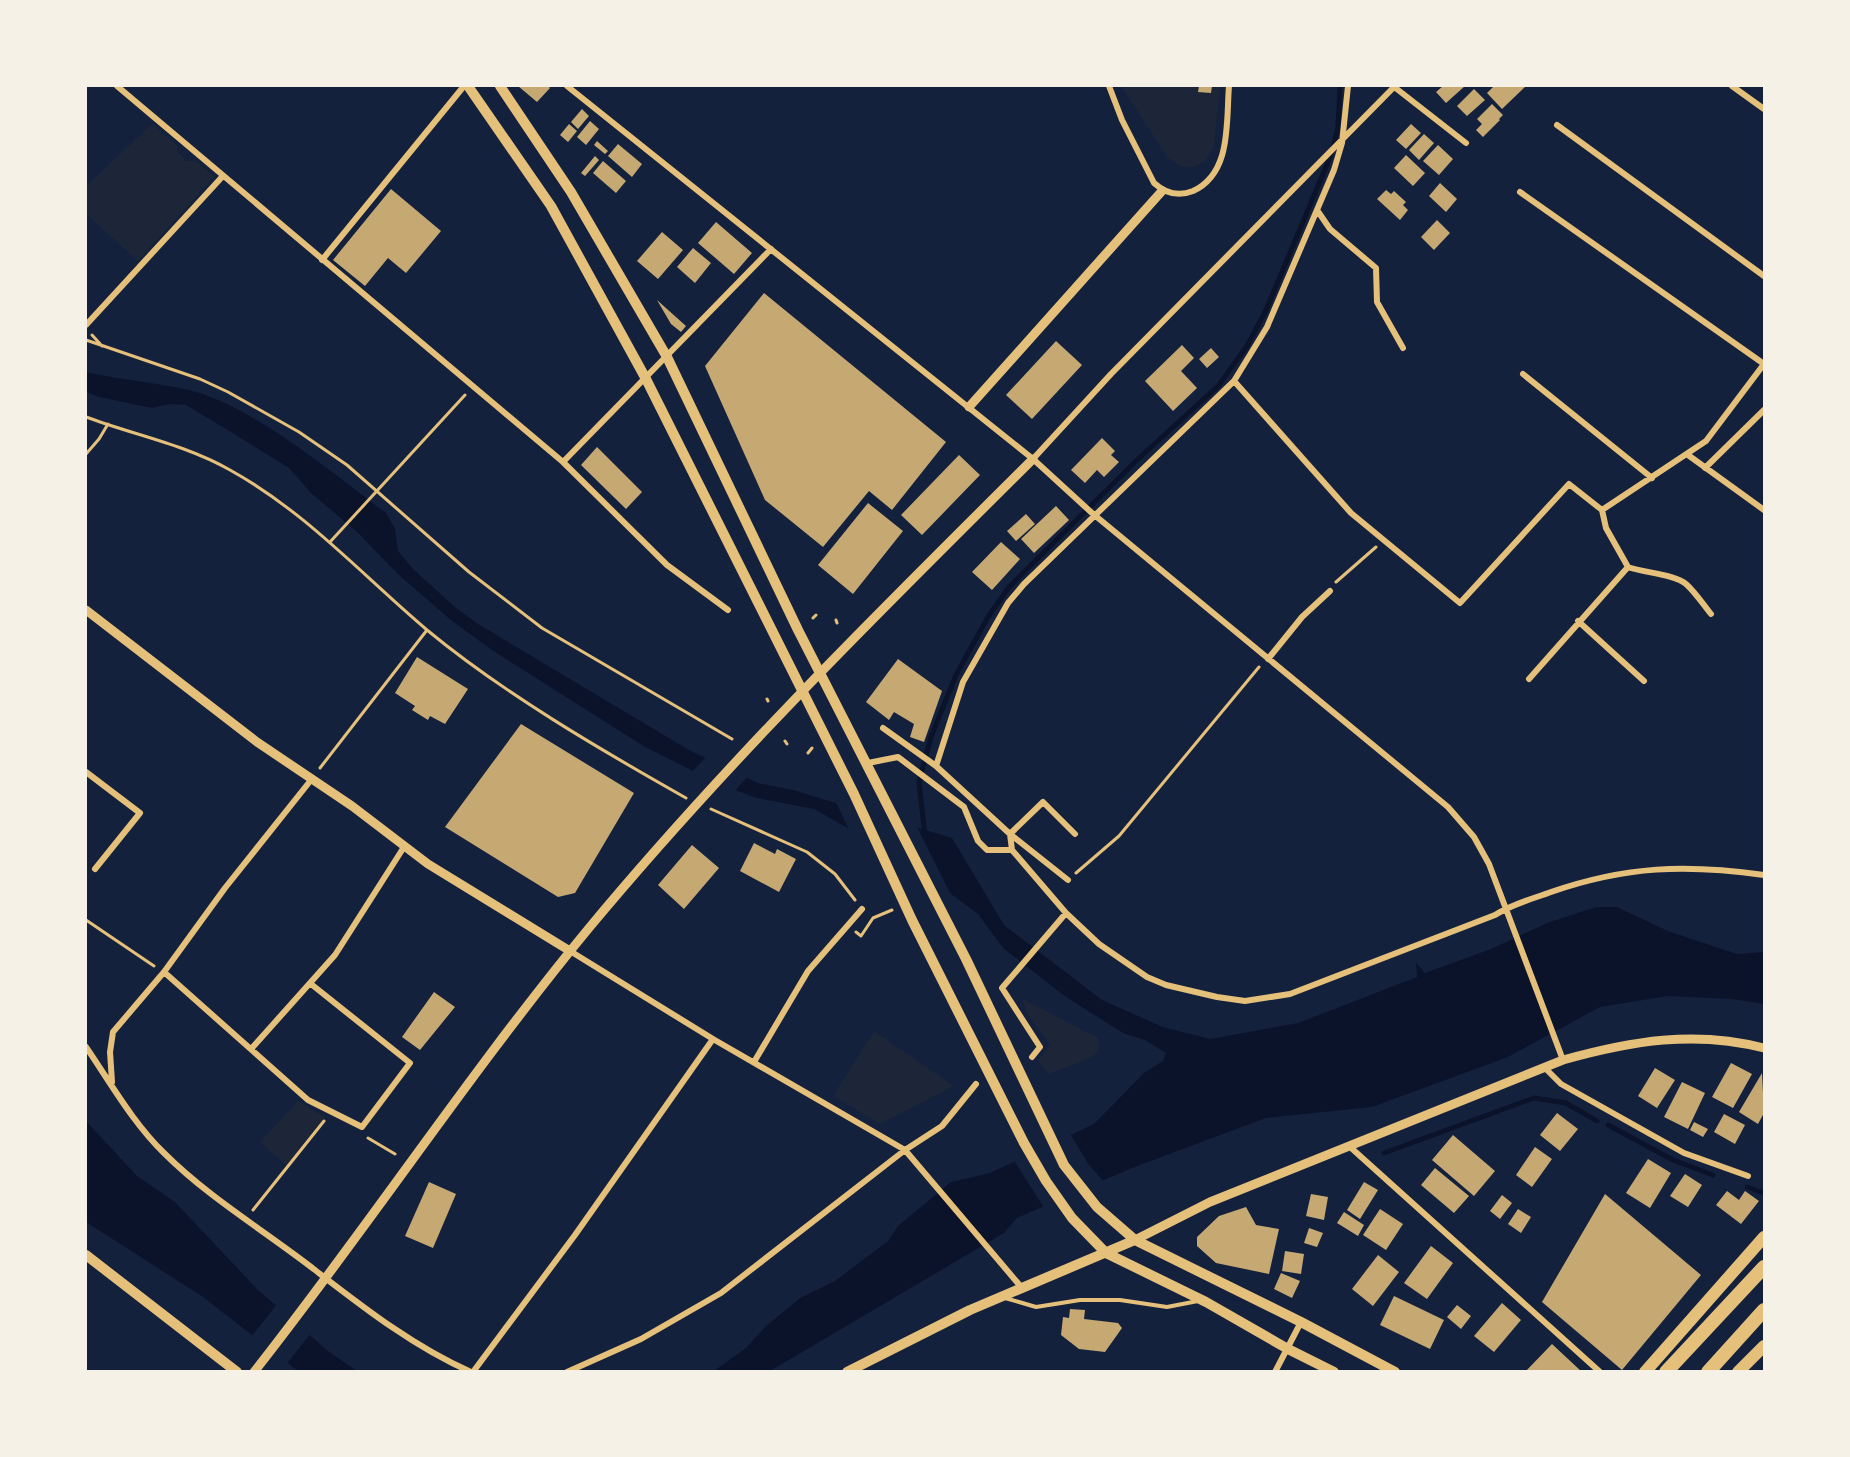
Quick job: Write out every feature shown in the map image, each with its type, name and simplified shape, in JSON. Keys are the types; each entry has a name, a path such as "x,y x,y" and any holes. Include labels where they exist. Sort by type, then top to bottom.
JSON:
{"highway":[{"path":"1645,1371 1764,1237"},
{"path":"1666,1371 1764,1267"},
{"path":"1708,1371 1764,1310"},
{"path":"1738,1371 1764,1346"}],"main road":[{"path":"466,86 551,206 646,379 854,794 912,920 1046,1181 1077,1224 1106,1253 1201,1300 1288,1349 1335,1371"},
{"path":"500,86 572,192 667,357 798,630 868,763 966,959 1064,1165 1103,1212 1135,1240 1395,1371"},
{"path":"847,1371 902,1342 1135,1240"},
{"path":"86,1254 237,1371"}],"street":[{"path":"117,86 222,177 563,462 667,565 728,610"},
{"path":"322,260 466,86"},
{"path":"567,86 1033,459 1093,514 1448,807 1474,837 1489,864 1508,907 1563,1060"},
{"path":"1109,86 1137,153 1154,183 1162,190 1177,195 1204,186 1221,163 1229,86"},
{"path":"934,764 963,682 1008,603 1023,584 1093,514 1234,381 1267,327 1317,210 1342,143 1348,86"},
{"path":"254,1371 570,951 698,799 820,671 1033,459 1112,374 1394,86 1466,143"},
{"path":"1732,86 1764,109"},
{"path":"1557,125 1764,276"},
{"path":"86,326 222,177"},
{"path":"969,407 1162,190"},
{"path":"1520,192 1764,364 1706,441 1602,510"},
{"path":"1317,210 1330,229 1376,268 1377,302 1403,348"},
{"path":"563,462 771,249"},
{"path":"1523,374 1652,478"},
{"path":"1234,381 1351,513 1460,603 1569,484 1602,510 1606,528 1628,567 1648,574 1668,575 1685,583 1711,614"},
{"path":"1705,468 1764,410"},
{"path":"1688,455 1764,510"},
{"path":"1529,679 1628,567"},
{"path":"1268,659 1302,617 1330,591"},
{"path":"86,610 256,742 352,806 404,847 713,1039 905,1150 1022,1288"},
{"path":"1578,621 1644,681"},
{"path":"883,728 934,764 1010,834 1068,880"},
{"path":"868,763 898,757 964,807 978,841 987,850 1012,850"},
{"path":"86,772 140,813 95,869"},
{"path":"112,1084 110,1052 113,1032 164,972 225,888 311,780"},
{"path":"1010,834 1043,802 1075,834"},
{"path":"1010,834 1012,850 1066,913 1099,944 1147,977 1189,991 1245,1001 1290,994 1316,985 1495,915 1508,907 1590,879 1627,871 1710,869 1764,874"},
{"path":"252,1048 311,984 335,954 404,847"},
{"path":"754,1062 808,971 862,909"},
{"path":"1032,1057 1040,1047 1002,988 1066,913"},
{"path":"164,972 309,1100 331,1113 362,1126 410,1063 311,984"},
{"path":"1135,1240 1210,1202 1563,1060 1614,1046 1658,1039 1713,1038 1764,1048"},
{"path":"86,1047 162,1152 245,1220 324,1277 419,1343 472,1371 581,1226 713,1039"},
{"path":"1545,1068 1561,1084 1684,1153 1748,1176"},
{"path":"567,1371 641,1339 721,1293 905,1150 942,1126 976,1084"},
{"path":"1349,1146 1600,1371"},
{"path":"1275,1371 1301,1322"}],"lane":[{"path":"1001,1297 1036,1307 1080,1300 1110,1300 1167,1307 1201,1300"}],"path":[{"path":"86,326 102,347"},
{"path":"86,340 228,392 299,432 347,465 476,579 542,628 732,739"},
{"path":"332,540 374,491 473,387"},
{"path":"86,417 170,443 229,469 276,498 332,540 427,630 496,681 634,769 807,852 835,874 862,909"},
{"path":"86,454 108,424"},
{"path":"1330,591 1384,540"},
{"path":"311,780 427,630"},
{"path":"1068,880 1119,836 1261,664"},
{"path":"808,753 812,748"},
{"path":"863,933 873,918 891,910"},
{"path":"86,920 164,972"},
{"path":"245,1220 331,1113"},
{"path":"362,1126 364,1136 394,1154"}],"shaded area":[{"path":"1121,86 1220,86 1214,146 1205,161 1192,168 1180,166 1168,158"},
{"path":"152,124 177,145 178,152 186,161 196,161 214,177 138,261 86,214 86,186"},
{"path":"86,372 189,390 213,398 265,425 386,513 395,529 398,551 413,569 456,608 478,624 689,750 758,783 793,790 952,838 1004,925 1102,1000 1163,1027 1210,1039 1298,1023 1417,977 1416,963 1425,973 1491,949 1547,923 1596,907 1617,907 1668,931 1737,954 1764,952 1764,1004 1732,999 1668,996 1600,1007 1508,1057 1372,1107 1266,1118 1132,1168 1017,1218 1004,1233 770,1371 714,1371 746,1348 766,1326 800,1298 835,1281 888,1241 898,1226 951,1182 990,1173 1094,1124 1144,1073 1163,1061 1166,1053 1145,1040 1123,1033 1066,997 1003,948 978,914 909,863 814,809 757,798 721,785 645,747 492,650 452,621 399,575 356,531 311,493 289,468 186,405 169,404 152,408 86,392"},
{"path":"1023,999 1098,1038 1099,1051 1091,1058 1048,1074 1038,1061 1050,1045 1026,1012"},
{"path":"874,1031 954,1086 880,1124 833,1096"},
{"path":"298,1101 325,1117 286,1165 260,1142"},
{"path":"86,1121 137,1176 175,1202 257,1289 328,1351 357,1371 298,1371 203,1297 86,1222"}],"pier":[{"path":"708,755 749,775 733,793 691,773"},
{"path":"835,800 916,825 953,899 907,865 851,834"},
{"path":"1069,1132 1089,1165 1105,1183 1045,1209 1013,1159"},
{"path":"278,1303 311,1333 285,1366 250,1338"}],"building":[{"path":"518,86 548,86 550,88 537,102"},
{"path":"1199,86 1212,86 1211,93 1198,92"},
{"path":"1443,86 1465,86 1446,103 1436,92"},
{"path":"1494,86 1526,86 1502,109 1487,93"},
{"path":"1474,89 1485,100 1467,116 1457,106"},
{"path":"1492,104 1503,115 1483,137 1476,130 1482,124 1477,119"},
{"path":"582,109 589,116 578,129 571,122"},
{"path":"590,121 599,129 586,145 577,137"},
{"path":"569,124 577,131 568,142 560,135"},
{"path":"1411,124 1421,133 1406,149 1396,140"},
{"path":"1424,134 1434,143 1419,160 1409,150"},
{"path":"597,141 608,151 605,154 594,145"},
{"path":"618,144 642,164 632,177 608,156"},
{"path":"1438,145 1453,159 1439,175 1423,161"},
{"path":"1406,155 1425,173 1413,186 1394,168"},
{"path":"595,156 599,160 585,176 581,173"},
{"path":"603,161 626,181 616,193 593,173"},
{"path":"1440,183 1457,199 1446,212 1429,196"},
{"path":"391,189 441,231 406,273 388,258 365,286 333,260"},
{"path":"1386,190 1391,194 1394,191 1406,202 1403,205 1408,210 1400,220 1377,199"},
{"path":"1437,220 1450,233 1434,250 1421,237"},
{"path":"716,222 752,253 734,274 698,243"},
{"path":"662,232 683,250 658,279 637,261"},
{"path":"693,248 711,263 695,283 677,267"},
{"path":"764,293 946,442 892,510 869,491 823,547 765,500 705,366"},
{"path":"657,300 686,326 681,332 671,324"},
{"path":"1056,341 1082,365 1032,419 1006,395"},
{"path":"1182,345 1194,358 1181,371 1197,388 1173,411 1145,381"},
{"path":"1211,348 1219,357 1207,368 1199,359"},
{"path":"1102,438 1115,451 1111,455 1119,462 1104,477 1097,470 1085,483 1071,470"},
{"path":"597,447 642,492 626,509 581,465"},
{"path":"959,455 980,475 922,535 901,515"},
{"path":"868,503 903,531 853,594 818,565"},
{"path":"1056,506 1069,520 1034,553 1021,539"},
{"path":"1026,514 1035,524 1016,541 1007,531"},
{"path":"1001,542 1020,559 992,590 972,572"},
{"path":"417,657 468,689 445,724 430,716 428,720 412,710 415,706 395,693"},
{"path":"898,659 942,691 924,742 910,737 914,724 894,712 889,720 866,702"},
{"path":"521,724 634,793 575,893 558,897 445,827"},
{"path":"754,843 775,854 777,849 796,859 779,892 740,871"},
{"path":"692,845 719,868 684,909 658,885"},
{"path":"434,992 455,1007 420,1050 402,1037"},
{"path":"1731,1063 1752,1074 1733,1108 1712,1097"},
{"path":"1655,1068 1675,1080 1657,1108 1638,1096"},
{"path":"1762,1073 1764,1113 1758,1124 1739,1112"},
{"path":"1682,1082 1705,1093 1688,1129 1664,1117"},
{"path":"1557,1113 1578,1129 1560,1151 1540,1135"},
{"path":"1724,1114 1745,1125 1735,1144 1714,1132"},
{"path":"1694,1122 1708,1129 1703,1137 1690,1130"},
{"path":"1453,1135 1495,1171 1474,1196 1432,1160"},
{"path":"1535,1147 1552,1159 1532,1187 1516,1175"},
{"path":"1648,1159 1671,1173 1650,1208 1626,1193"},
{"path":"1435,1168 1469,1196 1454,1213 1421,1185"},
{"path":"1685,1174 1702,1185 1688,1207 1670,1196"},
{"path":"429,1182 456,1194 433,1248 405,1236"},
{"path":"1364,1182 1378,1190 1360,1219 1347,1210"},
{"path":"1727,1191 1739,1200 1745,1191 1759,1201 1741,1224 1716,1205"},
{"path":"1311,1194 1328,1197 1324,1220 1306,1216"},
{"path":"1605,1194 1701,1275 1622,1370 1542,1302"},
{"path":"1502,1195 1512,1203 1500,1219 1490,1211"},
{"path":"1246,1207 1256,1225 1279,1229 1269,1274 1216,1263 1197,1246 1197,1237 1219,1216"},
{"path":"1380,1209 1403,1224 1386,1250 1363,1235"},
{"path":"1518,1209 1531,1217 1521,1233 1508,1224"},
{"path":"1344,1212 1364,1225 1358,1236 1337,1223"},
{"path":"1309,1228 1323,1233 1317,1247 1304,1243"},
{"path":"1431,1246 1453,1263 1427,1299 1404,1283"},
{"path":"1285,1251 1304,1254 1301,1274 1282,1271"},
{"path":"1378,1255 1399,1272 1373,1306 1352,1289"},
{"path":"1281,1273 1300,1281 1292,1298 1274,1289"},
{"path":"1394,1296 1444,1320 1430,1349 1380,1325"},
{"path":"1502,1303 1521,1320 1494,1352 1474,1336"},
{"path":"1457,1305 1471,1316 1461,1329 1447,1317"},
{"path":"1070,1309 1085,1310 1084,1319 1118,1323 1122,1328 1105,1352 1079,1349 1061,1335 1063,1317 1069,1318"},
{"path":"1552,1344 1582,1372 1525,1372"}],"waterway":[{"path":"925,836 919,782 931,737 956,675 988,617 1009,587 1137,460 1218,386 1247,346 1266,310 1331,155 1338,127 1340,86"},
{"path":"1384,1153 1534,1098 1566,1103 1597,1121"},
{"path":"1608,1125 1673,1160 1713,1175"},
{"path":"1747,1187 1764,1193"}]}
